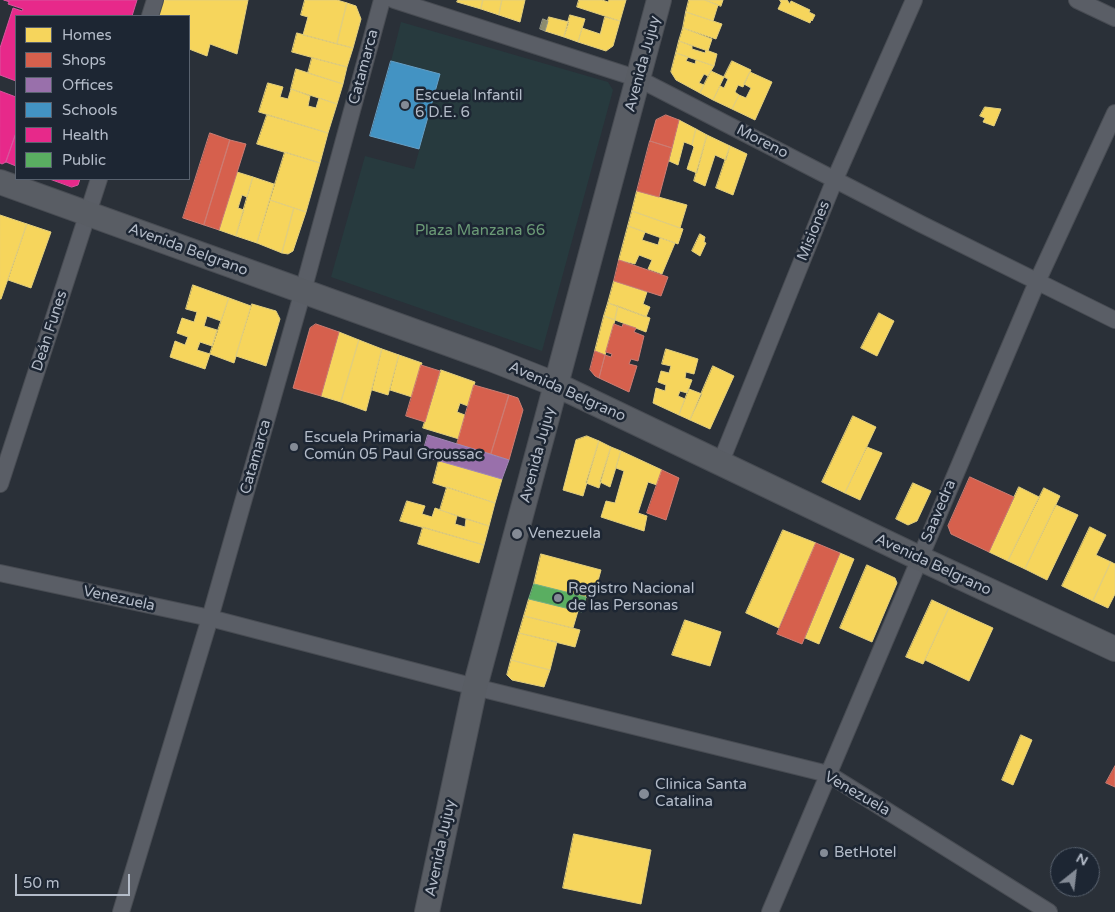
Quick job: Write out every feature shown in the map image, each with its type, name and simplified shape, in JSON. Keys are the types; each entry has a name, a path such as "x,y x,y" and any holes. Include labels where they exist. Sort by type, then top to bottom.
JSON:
{"main road":[{"name":"Avenida Jujuy","path":"427,912 475,687 659,0"},
{"name":"Avenida Belgrano","path":"0,182 557,384 720,464 1115,649"}],"street":[{"path":"150,15 155,0"},
{"name":"Catamarca","path":"121,912 210,618 303,291 382,0"},
{"name":"Moreno","path":"394,0 639,79 1115,320"},
{"name":"Misiones","path":"720,464 835,179 914,0"},
{"path":"1077,0 1115,18"},
{"name":"Saavedra","path":"770,912 1037,282 1115,113"},
{"name":"Deán Funes","path":"0,484 99,180"},
{"name":"Venezuela","path":"0,573 210,618 475,687 828,774 1049,912"}],"green space":[{"name":"Plaza Manzana 66","path":"401,22 608,82 613,90 542,351 331,277 365,156 414,169 440,75 391,61"}],"building: Homes":[{"path":"159,0 248,0 237,54 210,44 207,56 190,49 190,15 154,15"},
{"path":"305,0 337,0 347,3 337,44 303,35 308,17 301,15"},
{"path":"458,0 483,0 481,9 457,2"},
{"path":"483,0 502,0 499,15 481,9"},
{"path":"502,0 525,0 520,22 499,15"},
{"path":"579,0 602,0 608,2 609,0 626,0 620,21 577,7"},
{"path":"689,0 705,0 718,5 713,21 686,12"},
{"path":"705,0 723,0 721,6"},
{"path":"780,0 787,0 790,4 791,1 810,10 809,12 815,15 812,21 810,23 778,9 781,3"},
{"path":"347,3 356,6 361,19 353,48 337,44"},
{"path":"686,12 722,24 716,39 683,28"},
{"path":"570,15 585,19 578,42 564,37"},
{"path":"549,17 569,22 564,37 545,31"},
{"path":"605,17 620,21 613,46 606,51 578,42 582,28 600,34"},
{"path":"683,28 712,39 708,51 679,41"},
{"path":"297,33 353,48 347,67 292,52"},
{"path":"679,41 692,46 692,49 705,53 706,50 717,54 714,66 676,53"},
{"path":"676,53 688,57 686,61 695,64 696,60 714,66 708,76 704,74 699,83 704,85 700,93 676,80 671,72"},
{"path":"312,58 347,67 343,84 308,73"},
{"path":"732,61 751,70 743,87 738,85 735,92 739,95 732,109 713,100 720,86 724,88 728,79 724,77"},
{"path":"296,69 343,84 337,104 291,89"},
{"path":"711,71 724,77 713,100 700,93"},
{"path":"750,72 772,82 755,120 732,109 739,95 746,98 751,88 744,84"},
{"path":"268,83 283,87 280,97 288,99 291,89 310,96 308,106 316,108 319,98 337,104 328,133 259,112"},
{"path":"985,107 1001,109 994,126 983,122 985,118 980,116"},
{"path":"267,115 328,133 320,163 257,144"},
{"path":"679,120 696,129 692,145 684,142 678,165 669,161"},
{"path":"696,129 707,135 697,173 687,169 694,147 692,145"},
{"path":"707,135 730,146 726,160 715,155 705,186 694,181"},
{"path":"730,146 747,154 733,195 716,188"},
{"path":"285,152 320,163 306,212 270,200"},
{"path":"237,172 253,177 247,197 242,195 238,208 244,210 236,236 219,230"},
{"path":"253,177 274,184 257,243 236,236"},
{"path":"637,191 687,205 680,228 632,211"},
{"path":"270,200 294,208 282,253 257,243"},
{"path":"294,208 306,212 293,251 288,254 282,253"},
{"path":"632,211 683,229 678,244 628,226"},
{"path":"0,215 27,224 1,299 0,299"},
{"path":"27,224 51,232 31,288 8,280"},
{"path":"628,226 645,232 642,240 658,245 660,238 675,243 662,274 648,269 652,260 639,255 635,264 619,260"},
{"path":"700,234 705,237 704,242 706,243 700,256 692,251"},
{"path":"614,281 647,292 643,304 650,307 646,317 608,303"},
{"path":"193,285 229,298 221,321 207,316 204,326 217,330 212,346 200,342 197,350 210,354 205,369 170,357 175,341 185,345 188,337 177,333 182,318 194,322 197,312 186,309"},
{"path":"229,298 251,306 234,363 210,354"},
{"path":"608,303 618,306 615,320 604,316"},
{"path":"252,304 276,311 280,319 266,366 236,356"},
{"path":"618,306 650,318 646,332 615,320"},
{"path":"879,313 894,321 877,356 861,348"},
{"path":"604,316 615,320 605,355 595,351"},
{"path":"339,332 359,340 341,402 321,396"},
{"path":"359,340 382,349 366,411 341,402"},
{"path":"382,349 399,355 388,395 372,390"},
{"path":"666,349 698,359 694,374 686,372 685,378 692,380 687,393 680,391 678,396 685,399 679,415 653,403 656,388 665,391 666,385 658,382 661,371 669,373 671,366 662,364"},
{"path":"399,355 422,363 412,397 390,390"},
{"path":"713,366 734,376 710,429 690,420"},
{"path":"441,370 475,382 468,406 460,403 457,412 465,415 459,439 423,428"},
{"path":"689,389 702,394 690,420 679,415"},
{"path":"853,416 876,427 845,493 822,482"},
{"path":"587,436 599,441 583,496 563,490 576,440"},
{"path":"599,441 611,447 599,488 586,483"},
{"path":"611,447 621,451 610,487 600,482"},
{"path":"867,447 882,453 860,500 845,493"},
{"path":"621,451 662,470 657,485 648,482 638,513 647,516 644,531 601,517 606,501 615,503 624,471 616,468"},
{"path":"439,460 502,479 495,503 433,483"},
{"path":"913,483 931,491 917,521 908,525 896,519"},
{"path":"447,487 495,503 489,526 440,510"},
{"path":"1019,487 1039,497 1008,561 989,552"},
{"path":"1044,488 1060,496 1025,569 1008,561"},
{"path":"407,501 425,506 422,514 432,517 435,508 457,516 455,524 465,527 466,519 489,526 484,545 400,521"},
{"path":"1056,505 1078,515 1047,580 1025,569"},
{"path":"423,527 484,545 479,563 418,544"},
{"path":"1090,527 1106,535 1096,555 1111,562 1093,601 1062,586"},
{"path":"783,530 816,543 779,628 746,613"},
{"path":"840,553 854,559 819,644 805,638"},
{"path":"541,554 601,570 593,599 534,584"},
{"path":"1111,562 1115,564 1115,594 1108,608 1093,601"},
{"path":"867,565 895,578 897,583 872,642 840,628"},
{"path":"529,599 578,611 573,628 524,616"},
{"path":"932,600 949,608 923,664 906,657"},
{"path":"949,608 993,628 969,681 925,660"},
{"path":"524,616 580,630 575,647 519,633"},
{"path":"685,620 721,632 710,666 672,655"},
{"path":"519,633 557,642 550,670 511,660"},
{"path":"511,660 550,670 544,687 512,680 507,675"},
{"path":"1021,735 1032,740 1013,785 1002,780"},
{"path":"574,834 651,850 641,904 563,888"}],"building: Shops":[{"path":"666,115 679,120 672,148 650,141 656,120"},
{"path":"210,133 230,140 204,225 183,218"},
{"path":"230,140 246,144 219,230 204,225"},
{"path":"650,141 672,148 659,197 637,191"},
{"path":"619,260 668,277 661,296 614,281"},
{"path":"316,324 339,332 321,396 293,388 310,328"},
{"path":"614,324 622,327 623,324 636,328 634,332 644,336 638,361 631,359 629,364 637,366 629,392 599,378 605,355 611,357 612,354 606,352"},
{"path":"595,351 605,355 599,378 590,370"},
{"path":"421,365 440,371 425,422 406,416"},
{"path":"474,385 509,395 491,454 457,444"},
{"path":"509,395 518,398 523,410 509,460 491,454"},
{"path":"662,470 679,478 666,520 647,513"},
{"path":"970,477 1014,497 989,552 951,534 948,526"},
{"path":"816,543 840,553 802,644 777,634"},
{"path":"1115,766 1115,787 1106,783"}],"building: Offices":[{"path":"428,435 509,460 502,479 422,456"}],"building: Schools":[{"name":"Escuela Infantil 6 D.E. 6","path":"391,61 440,74 419,149 370,136"}],"building: Health":[{"path":"4,0 137,0 132,15 15,15 15,81 0,75 0,48 13,8 22,11 23,9 8,4 9,2"},
{"path":"0,91 15,97 15,136 6,162 0,163"},
{"path":"15,136 15,166 6,162"},
{"path":"53,180 80,180 78,185 72,187"}],"building: Public":[{"name":"Registro Nacional de las Personas","path":"534,584 586,597 582,612 529,599"}],"building: Industry":[{"path":"543,19 548,21 545,31 540,29"}],"place":[{"name":"Escuela Infantil 6 D.E. 6","path":"405,105"},
{"name":"Escuela Primaria Común 05 Paul Groussac","path":"294,447"},
{"name":"Venezuela","path":"517,534"},
{"name":"Registro Nacional de las Personas","path":"558,598"},
{"name":"Clinica Santa Catalina","path":"644,794"},
{"name":"BetHotel","path":"824,853"}]}
